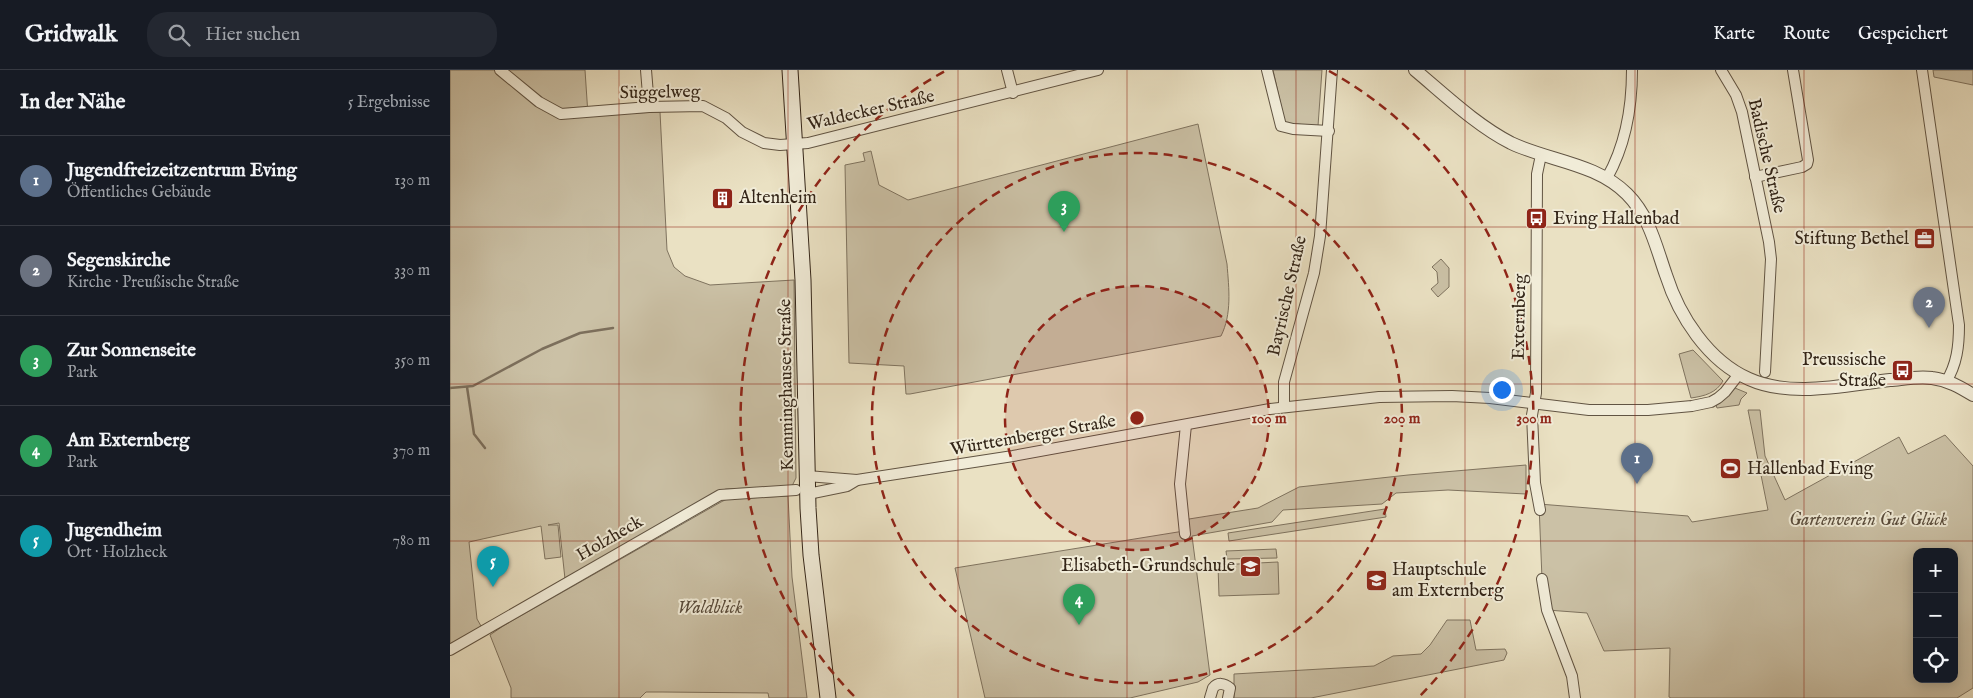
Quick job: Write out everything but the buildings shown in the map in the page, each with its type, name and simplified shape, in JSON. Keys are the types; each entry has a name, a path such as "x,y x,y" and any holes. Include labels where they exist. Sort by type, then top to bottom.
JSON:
{"main road":[{"name":"Kemminghauser Straße","path":"790,70 803,280 807,476 802,492 812,554 828,698"}],"street":[{"name":"Süggelweg","path":"500,70 539,102 561,114 649,107 703,106 726,118 742,132 764,143 796,144"},
{"path":"646,70 649,107"},
{"path":"1007,70 1013,92"},
{"name":"Waldecker Straße","path":"796,144 808,143 1098,70"},
{"path":"1267,70 1281,126 1293,129 1329,131"},
{"name":"Bayrische Straße","path":"1284,407 1284,382 1305,310 1320,236 1332,70"},
{"path":"1415,70 1491,132 1526,150 1582,167 1607,178 1627,194 1644,216 1651,230 1672,292 1696,335 1718,358 1739,374 1761,384 1782,389 1930,378 1957,385 1973,396"},
{"path":"1607,178 1622,142 1630,106 1632,70"},
{"name":"Badische Straße","path":"1721,70 1736,94 1742,112 1771,259 1765,372"},
{"path":"1755,177 1796,169 1807,164 1807,148 1793,70"},
{"path":"1922,70 1959,325 1956,357 1952,372 1946,382"},
{"name":"Externberg","path":"1540,155 1537,174 1536,393 1532,415 1535,483 1540,510"},
{"name":"Württemberger Straße","path":"807,476 857,480 946,468 1284,407 1379,397 1452,396 1534,402 1546,406 1589,410 1648,410 1692,406 1711,402 1718,398 1739,374"},
{"path":"1185,534 1180,484 1186,425"},
{"name":"Württemberger Straße","path":"802,492 847,486 857,480"},
{"name":"Holzheck","path":"450,650 720,495 802,492"},
{"path":"1542,579 1547,610 1572,676 1576,698"},
{"path":"1210,698 1213,688 1220,683 1230,688 1228,698"}],"green space":[{"path":"450,70 585,70 588,115 660,112 667,250 674,267 685,276 710,285 794,280 796,478 792,486 726,489 716,492 565,579 559,523 548,525 558,525 561,557 545,559 541,526 469,542 477,619 481,626 488,628 450,650"},
{"path":"1273,70 1322,70 1318,126 1285,123"},
{"path":"1933,70 1973,70 1973,85 1934,77"},
{"path":"1198,124 1227,264 1228,310 1221,336 910,394 906,394 904,366 849,363 845,165 865,161 863,153 871,151 879,185 908,200"},
{"path":"1441,259 1449,268 1449,287 1438,297 1431,289 1438,283 1437,272 1432,267"},
{"path":"1693,350 1723,381 1710,393 1691,398 1679,354"},
{"path":"1735,388 1747,393 1741,399 1739,405 1717,408 1716,405"},
{"name":"Gartenverein Gut Glück","path":"1748,410 1760,410 1765,456 1785,500 1899,437 1908,454 1945,435 1973,466 1973,688 1957,698 1671,698 1669,697 1670,648 1604,651 1587,613 1547,610 1542,579 1539,504 1688,516 1692,522 1768,510"},
{"path":"1526,465 1526,494 1448,490 1396,493 1382,504 1283,510 1272,522 1192,536 1210,675 1198,682 1130,698 985,698 955,568 1184,531 1189,519 1258,508 1299,487"},
{"name":"Waldblick","path":"788,496 792,577 807,698 769,698 768,693 646,692 640,698 511,698 511,688 490,635 727,499"},
{"path":"1385,509 1386,517 1229,541 1228,533"},
{"path":"1276,549 1277,558 1227,559 1226,551"},
{"path":"1278,562 1279,594 1219,596 1218,565"},
{"path":"1447,620 1470,620 1476,650 1505,649 1507,653 1504,660 1311,698 1234,698 1234,674 1374,666 1393,656 1421,654 1430,645"}],"waterway":[{"path":"450,388 473,386 542,349 580,333 613,328"},
{"path":"467,387 474,434 485,448"}],"place":[{"name":"Altenheim","path":"723,198"},
{"name":"Eving Hallenbad","path":"1537,219"},
{"name":"Zur Sonnenseite","path":"1064,232"},
{"name":"Stiftung Bethel","path":"1925,239"},
{"name":"Segenskirche","path":"1929,328"},
{"name":"Preussische Straße","path":"1902,370"},
{"name":"Hallenbad Eving","path":"1731,469"},
{"name":"Jugendfreizeitzentrum Eving","path":"1637,484"},
{"name":"Elisabeth-Grundschule","path":"1251,566"},
{"name":"Hauptschule am Externberg","path":"1376,580"},
{"name":"Jugendheim","path":"493,587"},
{"name":"Am Externberg","path":"1079,625"}]}
